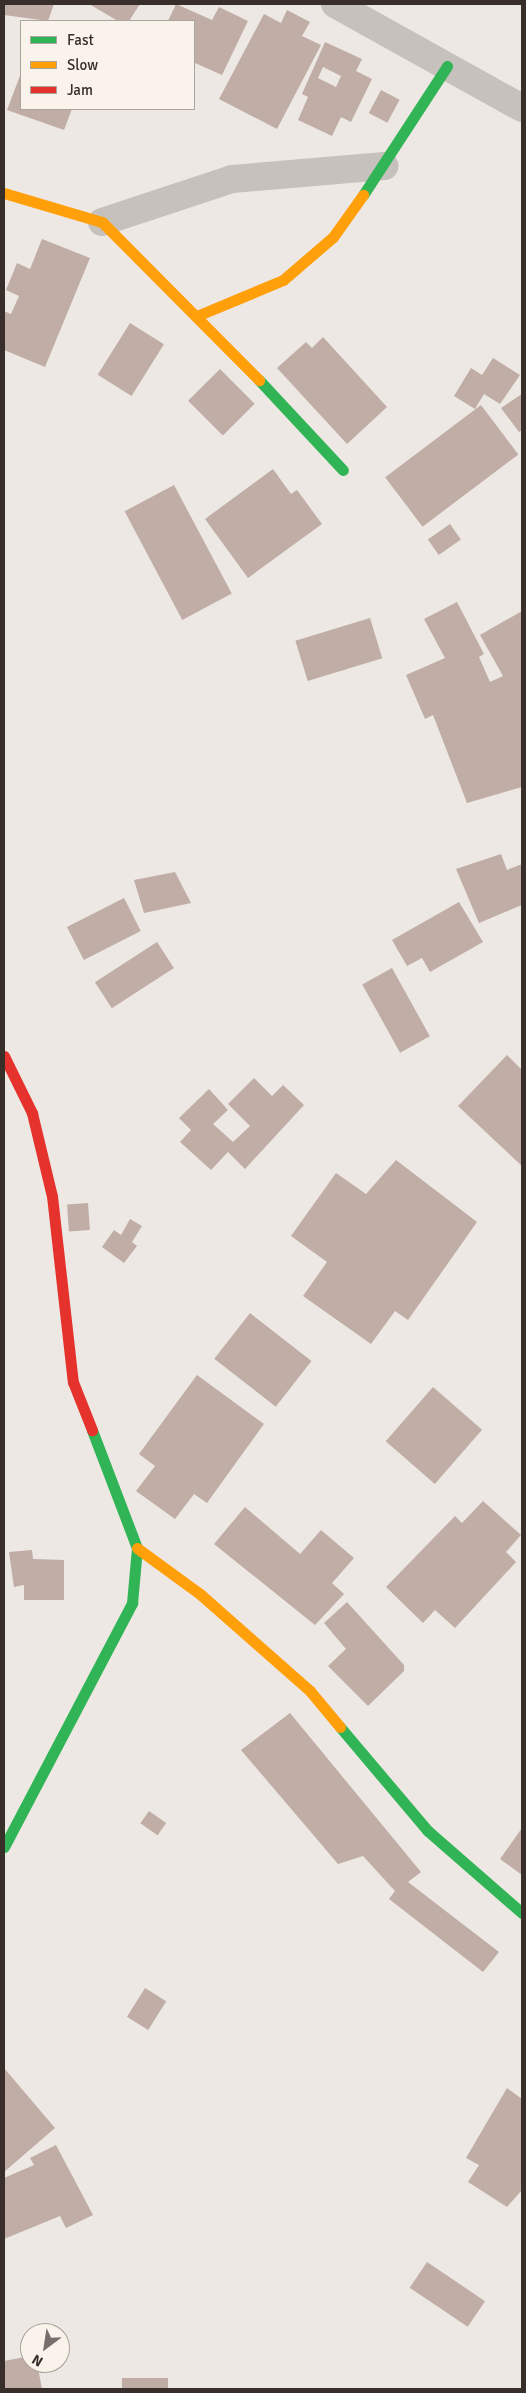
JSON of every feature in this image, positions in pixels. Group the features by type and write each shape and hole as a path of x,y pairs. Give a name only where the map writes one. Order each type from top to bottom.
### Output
{"street":[{"path":"337,5 522,107"},
{"path":"337,5 522,107"},
{"path":"199,315 283,280 333,237 384,166 447,66"},
{"path":"102,222 232,179 384,166"},
{"path":"4,193 102,222 199,315 343,470"},
{"path":"4,1056 32,1113 52,1196 73,1382 137,1548 132,1603 4,1847"},
{"path":"137,1548 200,1594 310,1692 428,1831 522,1913"}],"building":[{"path":"4,4 54,4 48,20 4,15"},
{"path":"89,4 140,4 130,20 116,20"},
{"path":"176,4 212,20 219,7 248,21 222,75 195,63 195,20 168,20"},
{"path":"287,10 310,22 302,36 321,45 277,129 219,99 264,14 281,23"},
{"path":"325,42 362,59 356,71 372,79 351,122 341,117 332,136 298,120 308,97 302,94","holes":["323,67 341,76 336,87 318,78"]},
{"path":"20,76 20,110 72,110 64,130 7,110"},
{"path":"381,90 400,100 387,123 369,113"},
{"path":"42,239 90,258 45,367 4,350 4,311 11,314 19,296 6,290 17,263 30,269"},
{"path":"130,323 164,344 132,396 98,375"},
{"path":"323,337 387,407 347,444 277,368 306,342 312,348"},
{"path":"493,358 520,375 500,404 484,394 475,409 454,396 471,368 482,375"},
{"path":"220,369 255,404 223,435 188,401"},
{"path":"522,394 522,430 519,432 501,408"},
{"path":"481,405 518,455 422,527 385,477"},
{"path":"273,469 291,494 297,490 322,524 248,578 205,519"},
{"path":"174,485 232,594 182,620 125,511"},
{"path":"450,524 461,540 439,555 428,539"},
{"path":"457,602 484,654 479,657 490,682 503,676 480,635 522,611 522,787 467,803 433,715 425,719 406,675 445,658 424,619"},
{"path":"370,618 382,658 308,681 295,641"},
{"path":"501,854 507,870 522,864 522,905 479,923 456,869"},
{"path":"175,872 191,903 144,913 134,880"},
{"path":"124,898 141,931 84,960 67,927"},
{"path":"459,902 483,942 430,972 422,958 407,966 392,940"},
{"path":"157,942 174,968 112,1008 95,982"},
{"path":"392,968 430,1036 400,1053 362,984"},
{"path":"507,1055 522,1070 522,1166 458,1106"},
{"path":"254,1078 272,1096 283,1085 304,1105 245,1169 228,1152 211,1170 180,1142 191,1130 179,1118 209,1089 228,1110 213,1124 233,1142 250,1126 228,1104"},
{"path":"396,1160 477,1222 408,1320 395,1311 371,1344 303,1296 327,1262 291,1236 336,1173 366,1194"},
{"path":"88,1203 90,1230 69,1231 67,1204"},
{"path":"130,1219 142,1226 132,1242 137,1246 124,1263 102,1247 114,1230 121,1235"},
{"path":"250,1313 311,1361 276,1407 214,1359"},
{"path":"197,1375 264,1424 207,1503 194,1494 175,1519 136,1491 155,1466 139,1454"},
{"path":"433,1387 482,1430 435,1484 386,1441"},
{"path":"483,1501 521,1535 506,1552 516,1562 455,1628 435,1610 423,1623 386,1587 455,1516 462,1523"},
{"path":"245,1507 300,1554 321,1530 354,1558 332,1583 344,1594 315,1625 214,1544"},
{"path":"32,1550 33,1559 64,1560 64,1600 24,1600 24,1585 14,1587 9,1552"},
{"path":"347,1602 404,1665 404,1671 368,1706 328,1666 346,1649 324,1623"},
{"path":"290,1713 421,1872 408,1882 499,1952 483,1972 389,1899 395,1891 363,1856 338,1864 241,1750"},
{"path":"149,1811 166,1823 158,1835 140,1823"},
{"path":"522,1828 522,1875 500,1859"},
{"path":"145,1988 166,2001 148,2030 127,2017"},
{"path":"4,2068 55,2128 4,2172"},
{"path":"507,2088 522,2099 522,2190 507,2207 468,2182 479,2165 466,2158"},
{"path":"56,2145 93,2215 66,2228 60,2216 4,2239 4,2178 34,2165 30,2158"},
{"path":"427,2262 485,2301 468,2327 410,2288"},
{"path":"20,2358 20,2373 39,2373 42,2389 4,2389 4,2361"},
{"path":"122,2378 168,2378 168,2389 122,2389"}],"traffic: fast":[{"path":"363,195 447,66"},
{"path":"259,380 343,470"},
{"path":"4,1847 132,1603 137,1548 92,1430"},
{"path":"340,1727 428,1831 522,1913"}],"traffic: slow":[{"path":"4,193 102,222 259,380"},
{"path":"199,315 283,280 333,237 363,195"},
{"path":"137,1548 200,1594 310,1691 340,1727"}],"traffic: jam":[{"path":"4,1056 32,1113 52,1196 73,1382 92,1430"}]}
